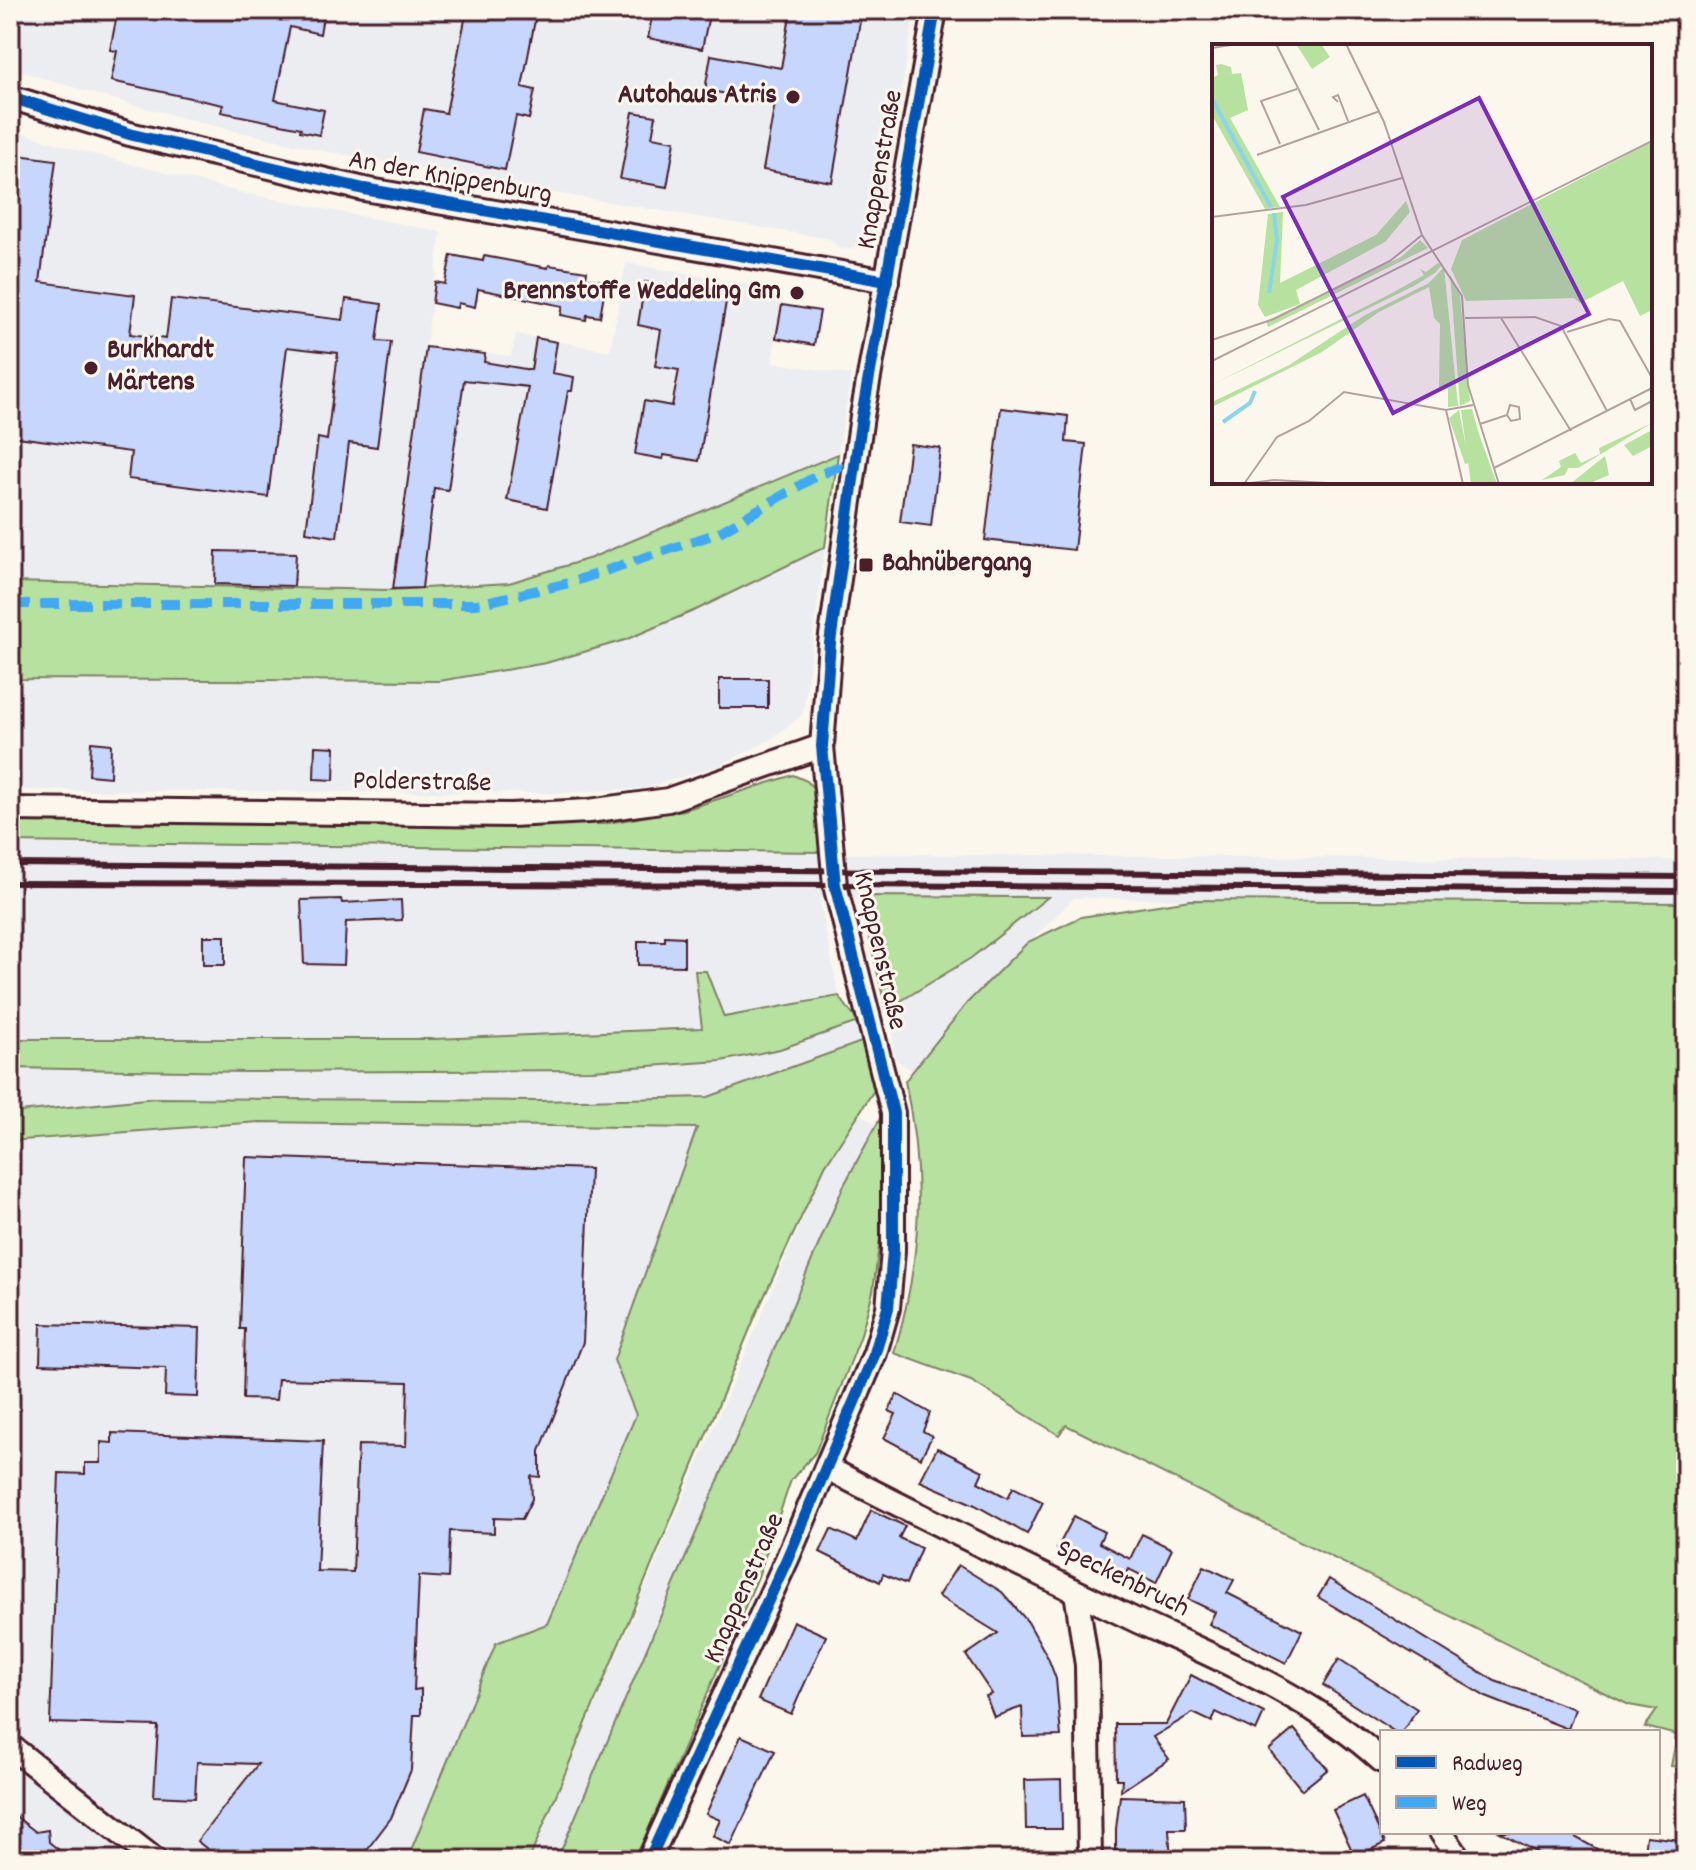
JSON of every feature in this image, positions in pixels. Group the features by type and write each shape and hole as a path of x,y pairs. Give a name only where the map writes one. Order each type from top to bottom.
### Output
{"street":[{"name":"Knappenstraße","path":"649,1860 827,1468 875,1353 888,1308 893,1251 893,1113 835,885 822,746 830,643 862,416 935,10"},
{"name":"An der Knippenburg","path":"10,97 133,135 364,189 887,281"},
{"name":"Polderstraße","path":"10,809 511,815 589,811 668,800 822,746"},
{"name":"Speckenbruch","path":"827,1468 1076,1592 1267,1682 1317,1710 1380,1759"},
{"path":"1076,1592 1087,1665 1090,1860"},
{"path":"10,1746 155,1860"},
{"path":"1442,1834 1460,1860"}],"shaded area":[{"path":"10,10 915,10 878,228 866,244 840,249 830,239 324,151 105,97 10,68"},
{"path":"10,129 239,192 441,232 426,346 511,356 516,334 610,351 626,263 783,291 772,362 851,375 838,454 591,558 509,583 390,590 10,582"},
{"path":"825,547 803,714 770,740 721,765 645,788 564,793 10,790 10,680 439,681 546,663 624,640 698,609"},
{"path":"10,842 859,854 1686,860 1686,903 1074,898 967,1003 912,1071 895,1059 892,1029 886,1010 971,958 1047,897 819,898 839,996 858,1022 864,1041 708,1097 538,1101 155,1098 10,1113"},
{"path":"859,1112 875,1124 843,1187 557,1860 529,1860 825,1166"},
{"path":"259,1122 698,1128 614,1360 636,1415 546,1624 496,1643 411,1850 422,1860 10,1860 10,1141"}],"green space":[{"path":"838,454 825,547 698,609 625,640 546,663 439,681 10,679 10,582 390,590 509,583 591,558"},
{"path":"793,775 807,781 815,790 820,852 10,842 10,819 602,824 684,810"},
{"path":"860,896 1048,897 971,958 886,1010"},
{"path":"1190,900 1686,903 1686,1767 1671,1766 1677,1735 1645,1727 1657,1710 1629,1705 1066,1425 1059,1435 971,1381 894,1353 910,1285 918,1218 916,1150 905,1081 967,1003 1028,942 1081,917"},
{"path":"695,971 706,971 724,1017 839,996 858,1022 780,1049 721,1061 592,1070 246,1072 10,1068 10,1039 434,1039 702,1028"},
{"path":"864,1041 878,1084 825,1166 757,1312 529,1860 422,1860 411,1850 496,1643 547,1624 636,1415 614,1360 697,1128 259,1122 10,1141 10,1113 155,1098 538,1101 708,1097"},
{"path":"883,1113 882,1223 873,1291 860,1338 815,1453 791,1480 758,1577 635,1860 557,1860 843,1187"}],"building":[{"path":"118,10 324,10 320,34 290,27 275,100 324,110 319,135 300,131 301,128 221,112 223,105 111,81 117,51 110,50"},
{"path":"467,10 537,10 522,87 535,90 529,119 516,116 505,170 416,152 424,109 446,113"},
{"path":"653,10 710,10 702,49 648,38"},
{"name":"Autohaus Atris","path":"791,10 862,10 832,182 763,170 775,103 705,90 711,55 781,68"},
{"path":"633,112 656,116 652,137 675,141 667,187 620,179"},
{"path":"10,154 56,160 40,282 135,295 130,334 166,339 171,299 343,320 346,299 382,304 377,341 391,342 377,447 349,443 337,537 306,532 318,438 327,440 338,353 287,347 268,497 128,479 131,452 10,436"},
{"path":"451,255 483,261 484,256 548,268 549,265 587,271 586,278 606,281 600,317 587,315 586,320 561,315 563,306 478,289 475,307 458,303 457,308 432,303 435,282 445,284"},
{"path":"645,282 727,296 699,461 635,454 644,401 672,406 679,370 655,366 661,330 638,325"},
{"path":"782,305 820,311 814,345 776,338"},
{"path":"536,338 557,342 552,373 574,377 572,391 568,391 547,508 507,500 528,387 464,380 448,490 434,488 422,588 393,589 426,347 485,354 484,362 531,370"},
{"path":"1001,408 1068,416 1066,442 1086,444 1074,550 985,540"},
{"path":"910,444 940,448 931,526 900,522"},
{"path":"216,551 296,553 294,586 215,584"},
{"path":"719,679 768,679 768,708 719,708"},
{"path":"91,742 111,744 110,777 89,775"},
{"path":"315,746 335,747 334,780 314,779"},
{"path":"341,899 342,903 401,900 402,920 346,922 344,965 304,964 301,900"},
{"path":"203,936 225,936 225,965 203,965"},
{"path":"665,936 684,937 684,966 638,965 638,941 665,941"},
{"path":"246,1157 590,1169 583,1342 540,1451 540,1477 531,1476 532,1499 522,1519 494,1518 494,1533 450,1531 448,1578 419,1576 414,1690 421,1689 421,1715 414,1715 411,1770 391,1818 359,1860 221,1860 197,1841 258,1764 197,1762 195,1798 154,1796 158,1726 50,1723 59,1473 85,1474 85,1463 101,1463 101,1442 112,1443 112,1433 323,1441 317,1571 353,1572 358,1445 406,1446 408,1382 278,1379 276,1400 243,1399 245,1329 240,1329"},
{"path":"41,1324 200,1328 198,1397 165,1396 166,1368 40,1364"},
{"path":"897,1394 930,1413 923,1431 932,1436 921,1458 884,1438 896,1414 889,1411"},
{"path":"937,1448 983,1471 978,1482 1008,1498 1013,1487 1043,1502 1027,1534 975,1505 920,1481"},
{"path":"871,1510 905,1526 899,1538 921,1548 906,1584 883,1574 880,1582 820,1552 831,1529 857,1541"},
{"path":"1074,1516 1104,1532 1099,1543 1130,1559 1142,1534 1172,1549 1156,1583 1129,1569 1123,1582 1057,1549"},
{"path":"958,1565 1002,1592 1028,1622 1056,1679 1061,1736 1023,1737 1022,1707 994,1717 986,1696 992,1694 966,1655 998,1633 938,1596"},
{"path":"1204,1566 1234,1580 1227,1593 1302,1631 1286,1663 1209,1624 1215,1612 1188,1599"},
{"path":"1329,1579 1495,1681 1575,1709 1568,1729 1486,1697 1318,1597"},
{"path":"793,1621 826,1636 791,1714 758,1700"},
{"path":"1339,1659 1417,1709 1403,1730 1392,1730 1323,1685"},
{"path":"1191,1675 1264,1713 1256,1731 1216,1712 1212,1722 1193,1713 1153,1737 1169,1759 1121,1791 1122,1779 1116,1779 1115,1724 1166,1724"},
{"path":"1294,1729 1328,1769 1302,1790 1269,1750"},
{"path":"741,1736 775,1751 731,1845 713,1836 720,1820 706,1814"},
{"path":"1061,1779 1062,1829 1026,1829 1025,1780"},
{"path":"1120,1796 1185,1798 1186,1829 1169,1829 1171,1860 1116,1860"},
{"path":"1363,1796 1385,1843 1355,1857 1333,1810"},
{"path":"10,1812 36,1832 48,1830 49,1842 71,1860 10,1860"},
{"path":"1504,1834 1570,1834 1617,1860 1550,1860"},
{"path":"1646,1836 1680,1840 1678,1860 1643,1860"}],"railway":[{"path":"10,864 1686,877"},
{"path":"10,883 1686,891"}],"marked path":[{"path":"10,604 477,604 569,583 718,533 837,467 854,471"}],"cycle path":[{"path":"649,1860 787,1559 875,1353 888,1308 893,1251 893,1113 835,885 822,746 830,643 862,416 935,10"},
{"path":"10,97 133,135 364,189 887,281"}],"place":[{"name":"Autohaus Atris","path":"793,97"},
{"name":"Brennstoffe Weddeling Gm","path":"797,293"},
{"name":"Burkhardt Märtens","path":"91,368"},
{"name":"Bahnübergang","path":"866,565"}]}
